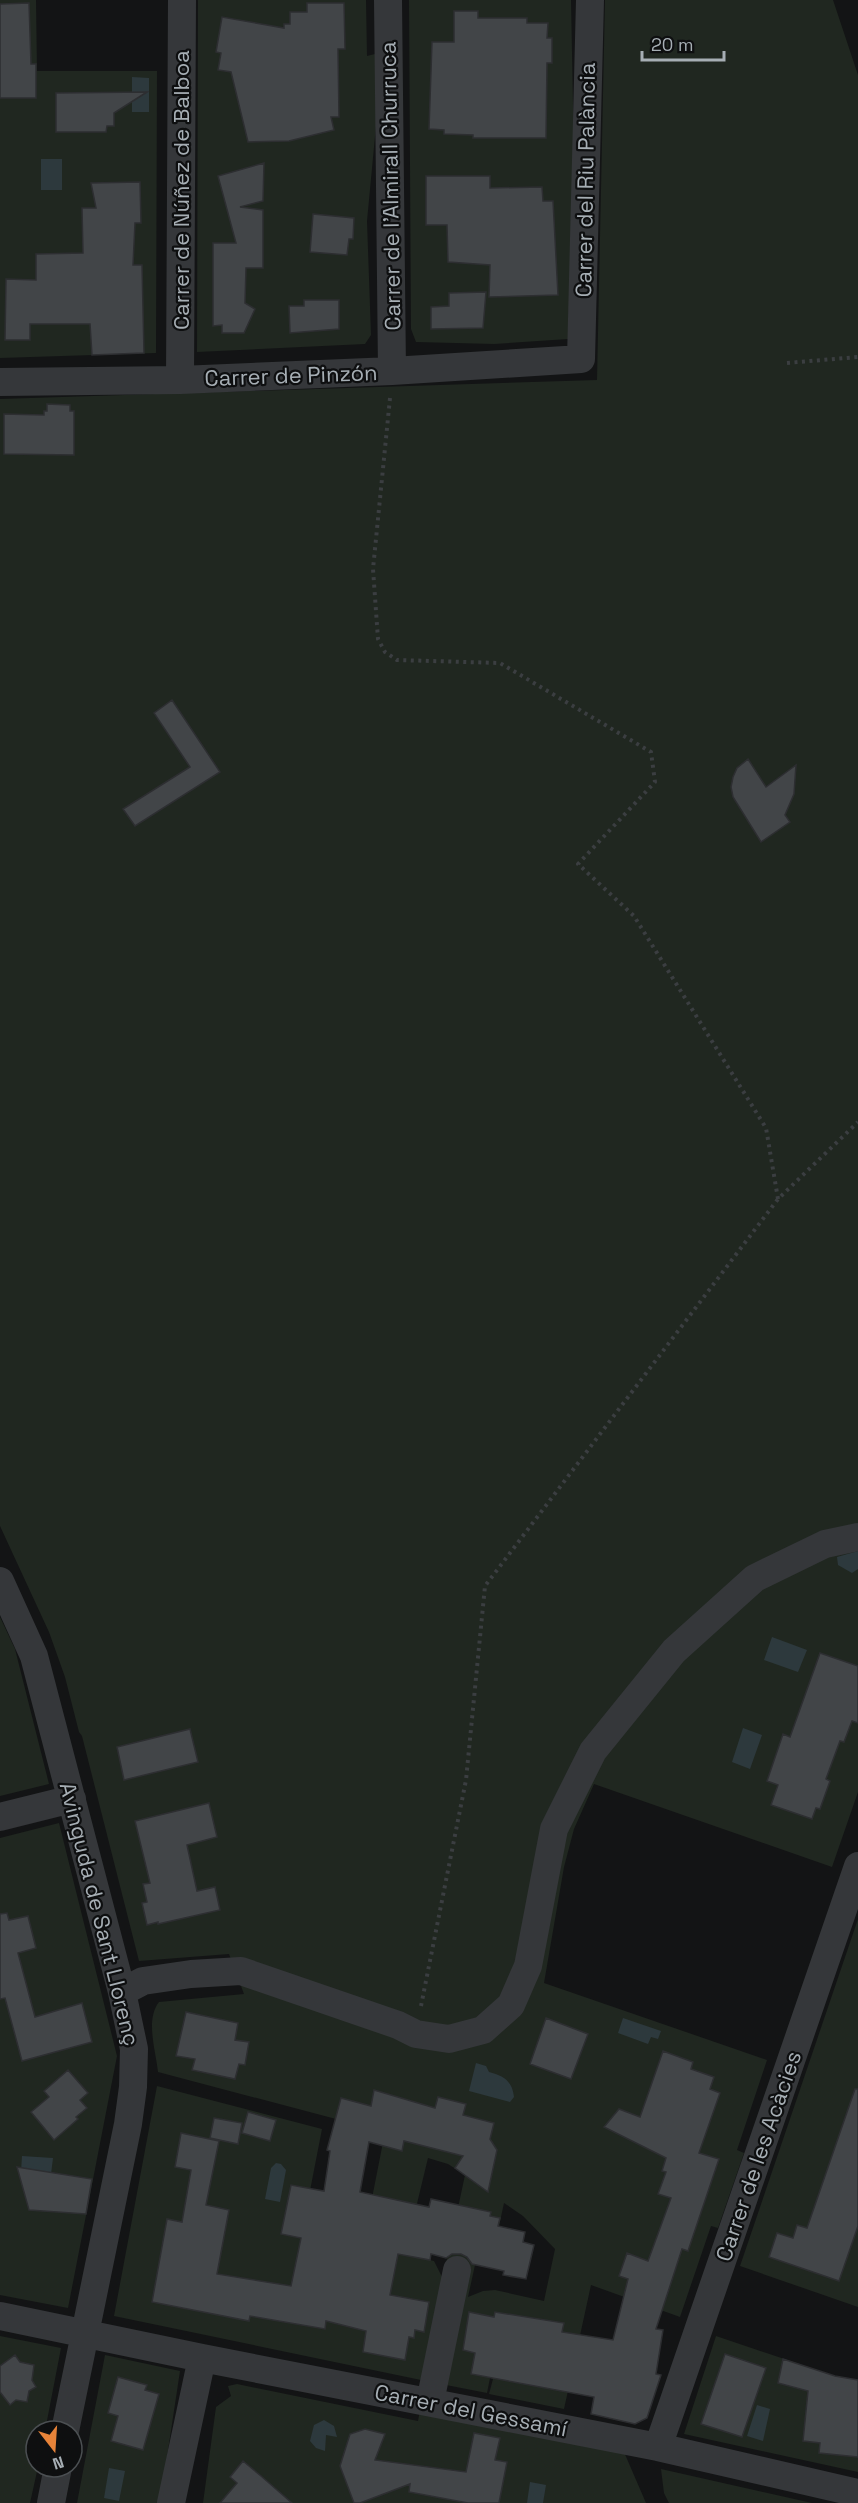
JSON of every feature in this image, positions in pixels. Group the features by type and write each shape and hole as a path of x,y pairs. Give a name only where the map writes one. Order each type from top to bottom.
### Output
{"street":[{"name":"Carrer de Núñez de Balboa","path":"180,380 182,0"},
{"name":"Carrer de l'Almirall Churruca","path":"388,0 391,384"},
{"name":"Carrer del Riu Palància","path":"581,359 590,0"},
{"name":"Carrer de Pinzón","path":"0,382 180,380 391,384 581,359"},
{"path":"122,1992 143,1981 191,1974 241,1971 398,2025 416,2034 449,2039 483,2030 511,2005 528,1966 554,1829 593,1751 674,1651 755,1578 825,1545 858,1537"},
{"name":"Avinguda de Sant Llorenç","path":"0,1581 34,1656 135,2049 133,2087 66,2419"},
{"path":"0,1817 72,1798"},
{"name":"Carrer de les Acàcies","path":"658,2446 858,1866"},
{"path":"430,2402 457,2270"},
{"name":"Carrer del Gessamí","path":"0,2316 202,2358 658,2446 858,2493"},
{"path":"171,2503 202,2358"},
{"path":"51,2503 56,2479"}],"path":[{"path":"787,363 858,357"},
{"path":"391,384 373,569 378,639 386,652 398,660 500,663 651,752 656,782 578,864 634,916 766,1128 778,1199"},
{"path":"416,2034 466,1780 485,1586 778,1199 858,1122"}],"shaded area":[{"path":"0,0 36,0 37,71 157,71 156,353 0,358"},
{"path":"198,0 366,0 367,56 383,52 367,221 371,335 365,344 197,352"},
{"path":"409,0 571,0 574,158 568,339 494,344 416,342 411,329"},
{"path":"605,0 833,0 858,75 858,1792 832,1867 594,1784 574,1829 564,1867 544,1983 767,2060 737,2150 744,2153 718,2228 711,2226 680,2317 591,2285 564,2409 489,2394 493,2379 490,2378 487,2393 446,2385 450,2366 444,2365 453,2320 449,2319 461,2267 446,2264 465,2175 448,2164 428,2158 414,2216 408,2255 434,2261 449,2291 434,2362 426,2361 421,2380 114,2316 157,2086 322,2129 301,2237 362,2249 385,2132 158,2072 152,2027 155,2009 159,2002 244,1994 229,1954 139,1961 65,1677 49,1632 0,1526 0,399 597,380","holes":["504,2203 523,2216 555,2249 544,2301 495,2290 483,2291 468,2297 475,2265 490,2268"]},
{"path":"132,77 149,78 149,112 132,112"},
{"path":"41,159 62,159 62,190 41,190"},
{"path":"858,1551 858,1569 852,1573 838,1565 837,1557"},
{"path":"0,1617 15,1649 49,1784 0,1796"},
{"path":"772,1637 807,1650 798,1672 764,1660"},
{"path":"743,1728 762,1735 750,1769 732,1762"},
{"path":"59,1823 117,2056 68,2308 0,2295 0,1838"},
{"path":"858,1919 858,2307 740,2266"},
{"path":"623,2018 661,2031 658,2039 651,2037 648,2044 618,2033"},
{"path":"476,2063 486,2066 489,2072 503,2077 509,2083 514,2097 510,2102 469,2091"},
{"path":"22,2156 53,2158 51,2174 21,2172"},
{"path":"276,2163 281,2164 286,2170 280,2202 265,2199 271,2168"},
{"path":"0,2336 61,2348 47,2419 24,2419 24,2479 35,2479 30,2503 0,2503"},
{"path":"716,2336 835,2376 858,2380 858,2472 684,2434"},
{"path":"105,2355 180,2371 160,2503 77,2503 82,2479 84,2479 84,2466"},
{"path":"237,2384 418,2421 421,2405 624,2452 646,2503 203,2503 216,2407 231,2396 228,2386"},
{"path":"757,2405 770,2409 763,2441 747,2436"},
{"path":"324,2420 334,2426 337,2437 326,2435 325,2451 316,2448 310,2441 314,2425"},
{"path":"109,2468 125,2471 119,2501 104,2498"},
{"path":"661,2469 812,2503 669,2503 664,2493"},
{"path":"530,2482 546,2485 543,2503 527,2503"}],"building":[{"path":"29,3 31,64 36,64 36,98 0,98 0,4"},
{"path":"307,3 344,3 345,49 338,49 339,117 331,117 334,130 289,141 248,142 231,72 218,70 221,53 216,52 222,17 284,28 284,24 290,24 290,12 307,12"},
{"path":"454,11 478,11 478,18 527,18 527,23 548,23 547,38 552,38 552,63 547,63 546,138 473,138 473,135 444,134 444,130 429,129 432,42 454,42"},
{"path":"147,92 114,113 114,126 107,126 106,132 56,132 56,93"},
{"path":"264,163 263,201 240,207 263,210 263,268 246,268 245,303 255,309 244,333 222,333 222,325 213,326 213,243 236,243 218,176"},
{"path":"426,176 490,176 490,188 542,187 543,201 553,201 558,295 489,297 490,265 448,262 447,225 426,225"},
{"path":"140,182 141,223 135,223 133,265 142,265 144,353 92,355 90,324 30,324 30,340 5,340 6,279 36,280 36,254 83,253 82,208 96,208 91,183"},
{"path":"313,214 354,218 353,239 349,239 347,255 310,252"},
{"path":"486,292 483,328 431,329 431,307 449,306 449,293"},
{"path":"304,300 339,300 339,329 290,333 289,306 304,306"},
{"path":"47,404 70,405 70,411 74,411 74,455 4,454 4,414 44,415 44,411 47,411"},
{"path":"172,700 220,772 135,826 123,809 190,767 154,713"},
{"path":"748,759 766,787 796,765 794,794 785,815 790,822 761,842 733,797 731,787 737,768"},
{"path":"820,1653 858,1666 858,1723 852,1721 844,1742 840,1741 826,1779 830,1781 820,1809 816,1808 812,1819 771,1805 778,1785 767,1781 783,1734 790,1737"},
{"path":"190,1729 198,1762 124,1780 117,1747"},
{"path":"209,1803 217,1837 187,1845 197,1891 215,1887 220,1910 147,1925 142,1903 147,1902 143,1884 150,1883 135,1821"},
{"path":"7,1913 9,1920 28,1916 36,1948 18,1953 35,2017 82,2003 92,2042 22,2061 5,1998 0,1999 0,1914"},
{"path":"186,2012 238,2023 235,2040 249,2042 245,2065 239,2064 235,2079 192,2070 195,2059 176,2056"},
{"path":"546,2018 588,2034 571,2079 530,2064"},
{"path":"663,2051 693,2062 691,2069 714,2077 710,2089 720,2093 699,2153 719,2159 688,2251 682,2249 656,2329 663,2330 656,2374 661,2375 647,2418 635,2424 591,2414 594,2397 471,2374 475,2353 463,2350 469,2312 494,2317 495,2312 564,2323 562,2332 613,2340 628,2279 619,2276 627,2253 648,2261 671,2198 658,2194 666,2172 662,2171 666,2158 604,2127 619,2109 640,2117"},
{"path":"68,2070 88,2093 80,2100 87,2108 54,2140 31,2112 49,2097 44,2091"},
{"path":"855,2089 858,2089 858,2226 839,2281 769,2257 777,2233 793,2238 797,2225 807,2228"},
{"path":"374,2090 435,2108 438,2097 466,2104 463,2115 494,2123 490,2139 497,2150 488,2192 455,2168 463,2156 404,2141 402,2151 369,2142 360,2192 429,2207 431,2199 491,2212 490,2216 500,2218 498,2226 525,2232 523,2242 534,2245 526,2279 503,2275 504,2271 472,2264 467,2257 461,2254 452,2254 446,2258 431,2254 430,2260 398,2254 390,2295 429,2302 424,2332 415,2330 414,2338 409,2337 405,2360 363,2352 366,2331 326,2321 325,2329 250,2316 249,2321 152,2302 167,2219 182,2222 191,2170 175,2167 181,2133 219,2141 206,2205 229,2210 217,2274 291,2286 301,2238 281,2234 291,2185 324,2191 330,2151 327,2150 341,2098 371,2106"},
{"path":"248,2112 276,2120 270,2141 242,2133"},
{"path":"214,2118 242,2123 238,2144 210,2138"},
{"path":"17,2167 92,2179 86,2214 29,2210"},
{"path":"725,2354 766,2368 742,2437 701,2424"},
{"path":"15,2355 20,2362 34,2365 32,2380 36,2387 29,2391 27,2402 16,2400 10,2405 0,2392 0,2366"},
{"path":"783,2359 835,2376 858,2380 858,2457 819,2453 820,2443 803,2441 808,2391 778,2383"},
{"path":"118,2377 147,2385 145,2390 159,2394 143,2450 111,2441 118,2416 108,2413"},
{"path":"365,2429 385,2434 375,2460 466,2472 474,2433 500,2438 495,2460 507,2462 499,2503 468,2503 409,2492 410,2484 360,2503 354,2503 340,2466 350,2434"},
{"path":"243,2461 292,2503 220,2503 237,2483 230,2477"}]}
